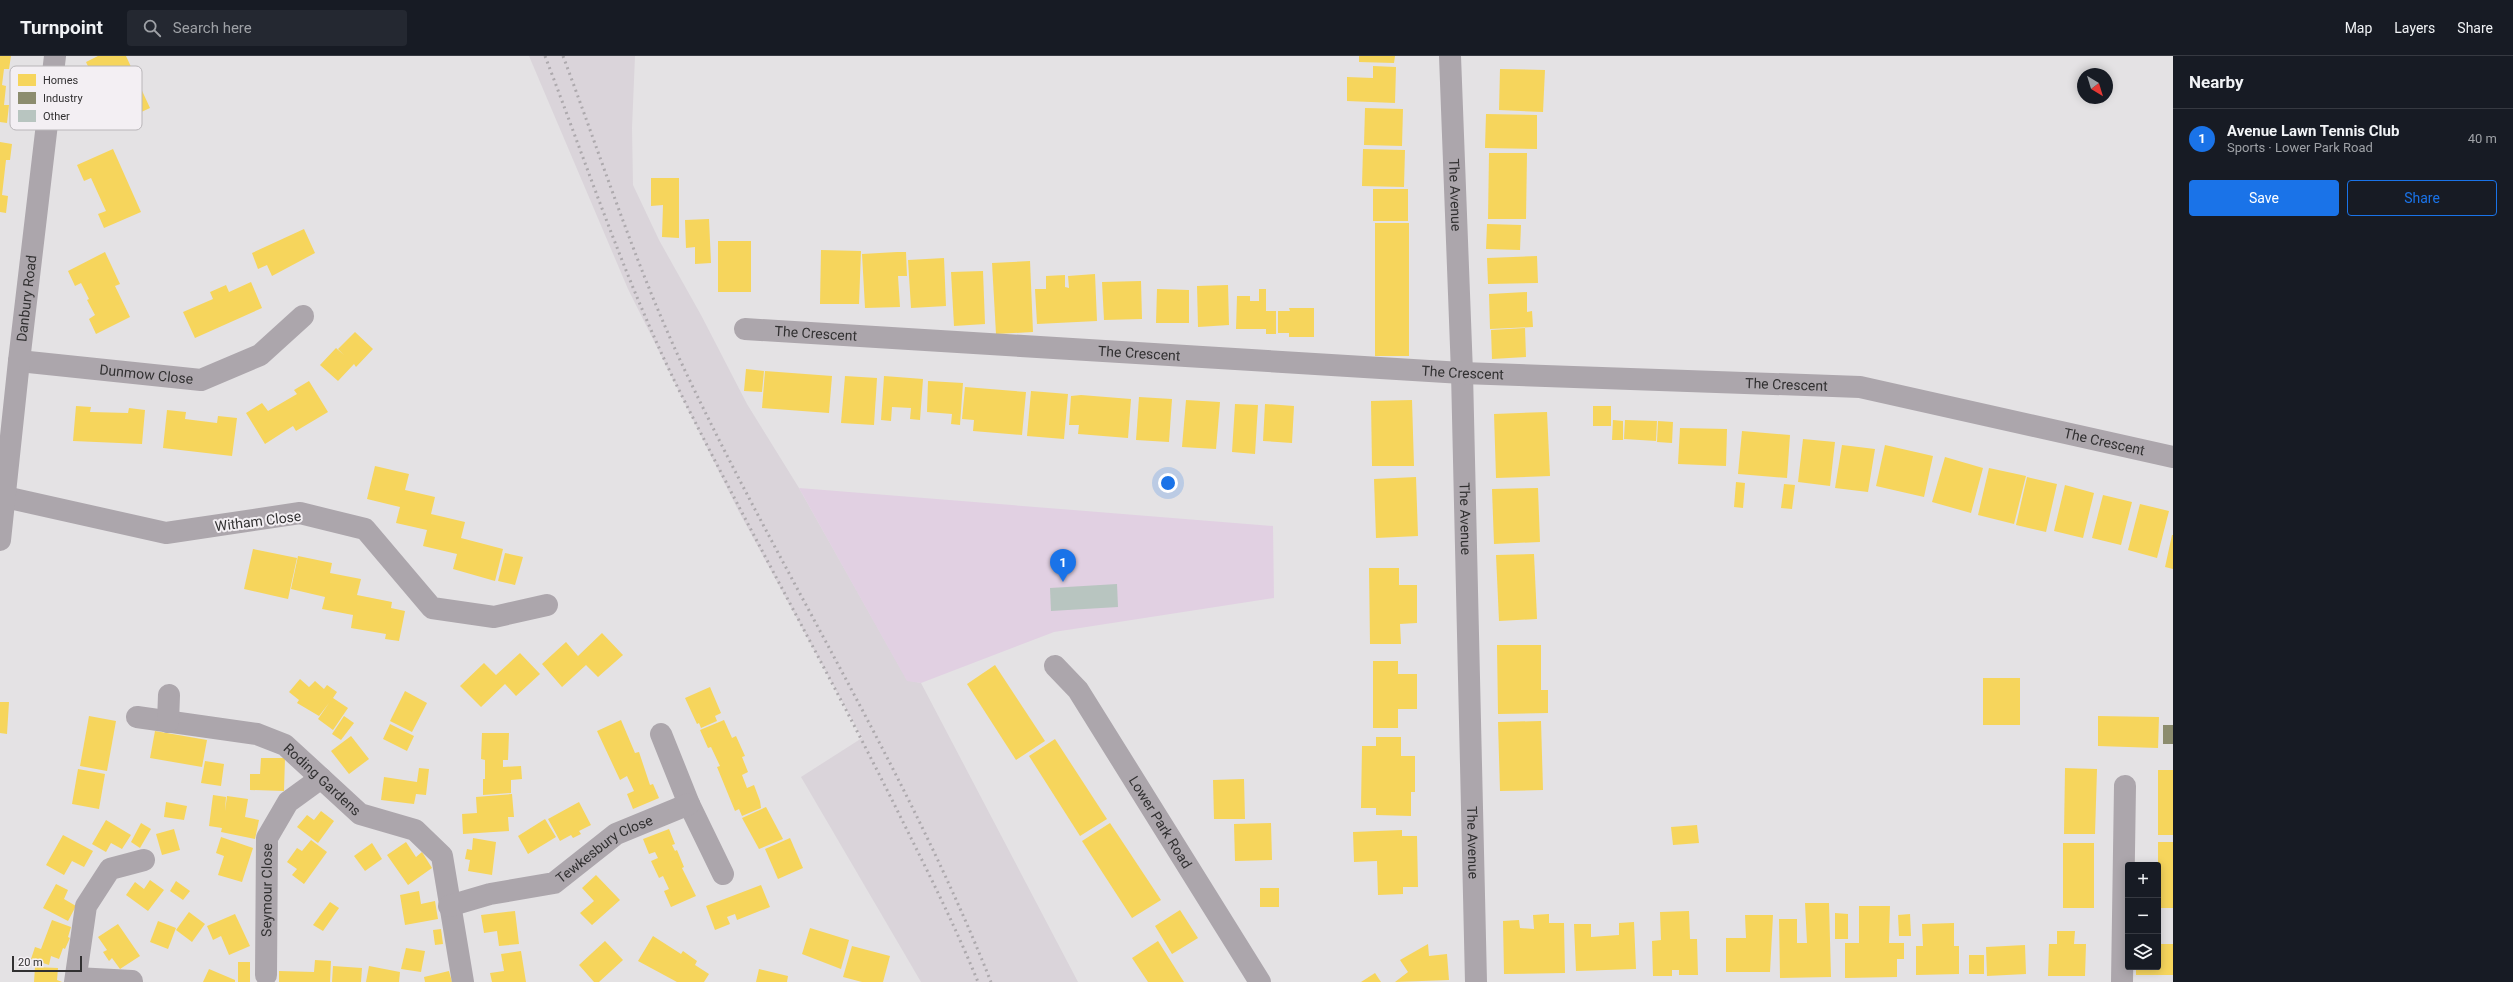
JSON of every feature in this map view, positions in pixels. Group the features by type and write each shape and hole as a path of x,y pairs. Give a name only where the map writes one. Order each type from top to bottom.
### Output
{"street":[{"name":"Danbury Road","path":"54,66 55,56"},
{"name":"The Avenue","path":"1450,56 1462,373 1476,982"},
{"name":"Danbury Road","path":"0,540 18,361 46,130"},
{"name":"Dunmow Close","path":"18,361 201,380 260,355 303,316"},
{"name":"The Crescent","path":"745,329 1462,373 1860,386 2173,457"},
{"name":"Witham Close","path":"5,497 166,533 300,513 365,529 432,608 494,617 547,604"},
{"name":"Lower Park Road","path":"1055,666 1078,690 1260,982"},
{"path":"168,722 169,695"},
{"name":"Roding Gardens","path":"137,717 257,734 278,742 285,745 360,814 415,830 442,856 449,906 463,982"},
{"path":"661,734 689,804 723,874"},
{"name":"Seymour Close","path":"266,976 267,838 288,802 321,778"},
{"path":"2122,982 2124,786"},
{"name":"Tewkesbury Close","path":"449,906 490,894 554,883 616,834 689,804"},
{"path":"132,981 75,980 86,906 110,869 144,860"}],"shaded area":[{"path":"529,56 635,56 632,128 633,185 659,240 701,315 747,404 799,488 907,680 921,683 1078,982 921,982 801,777 862,738 738,510 628,289"},
{"path":"799,488 1273,526 1274,598 1054,632 921,683 907,681"}],"building: Homes":[{"path":"0,56 11,56 9,69 4,69 2,85 6,86 4,105 9,105 7,123 0,122"},
{"path":"98,56 126,56 131,66 88,66 86,62"},
{"path":"1359,56 1395,56 1394,63 1359,62"},
{"path":"1373,66 1396,67 1395,103 1347,101 1347,77 1373,78"},
{"path":"1500,69 1545,70 1543,112 1499,110"},
{"path":"142,91 150,108 142,112"},
{"path":"1365,108 1403,109 1402,146 1364,145"},
{"path":"1486,114 1537,115 1537,149 1485,148"},
{"path":"0,142 12,144 10,160 6,160 2,195 8,196 6,213 0,212"},
{"path":"113,149 141,212 104,228 98,214 106,211 91,178 84,181 77,165"},
{"path":"1363,149 1405,150 1404,187 1362,186"},
{"path":"1489,153 1527,153 1526,219 1488,219"},
{"path":"651,178 679,178 679,238 662,237 663,205 651,206"},
{"path":"1373,189 1408,189 1408,221 1373,221"},
{"path":"709,219 711,263 695,264 695,247 686,248 685,220"},
{"path":"1375,223 1409,223 1409,356 1375,356"},
{"path":"1487,224 1521,225 1520,250 1486,249"},
{"path":"304,229 315,253 272,276 267,265 258,269 252,253"},
{"path":"718,241 751,241 751,292 718,292"},
{"path":"821,250 861,251 859,304 820,304"},
{"path":"105,252 120,284 115,286 130,317 96,334 89,319 95,315 87,300 89,299 81,283 75,286 68,271"},
{"path":"906,252 907,276 898,276 900,307 865,308 862,254"},
{"path":"1537,256 1538,283 1488,284 1487,258"},
{"path":"944,258 946,306 911,308 908,260"},
{"path":"1030,261 1033,332 996,334 992,263"},
{"path":"983,271 985,324 954,326 951,272"},
{"path":"1095,274 1097,321 1037,324 1035,289 1046,289 1046,276 1065,275 1065,287 1069,288 1068,276"},
{"path":"1141,281 1142,319 1104,320 1102,282"},
{"path":"251,282 262,308 195,338 183,312 213,299 210,292 226,285 229,292"},
{"path":"1228,285 1229,325 1198,327 1197,286"},
{"path":"1157,289 1189,290 1189,323 1156,323"},
{"path":"1259,289 1266,289 1266,311 1276,311 1276,334 1266,334 1266,329 1236,329 1237,296 1250,296 1250,301 1259,301"},
{"path":"1527,292 1527,312 1532,311 1533,327 1490,329 1489,294"},
{"path":"1289,308 1314,308 1314,337 1289,337 1289,333 1278,333 1278,311 1290,311"},
{"path":"1525,328 1526,357 1492,359 1491,330"},
{"path":"355,332 373,349 356,367 354,364 338,381 320,365 336,348 344,355 338,349"},
{"path":"746,369 764,371 762,392 744,391"},
{"path":"765,371 832,376 829,413 762,408"},
{"path":"845,376 877,378 874,425 841,423"},
{"path":"884,376 923,379 920,420 910,419 911,408 892,407 891,421 881,420"},
{"path":"309,381 328,412 296,431 293,426 265,444 246,413 262,403 268,411 297,394 294,390"},
{"path":"928,381 963,383 960,425 951,424 952,414 927,412"},
{"path":"965,387 1026,392 1022,435 973,431 974,420 962,419"},
{"path":"1031,391 1068,394 1064,439 1027,436"},
{"path":"1081,395 1131,399 1128,438 1078,434 1079,425 1069,425 1071,396"},
{"path":"1139,397 1172,399 1169,442 1136,440"},
{"path":"1186,400 1220,402 1216,449 1182,447"},
{"path":"1412,400 1414,466 1372,466 1371,401"},
{"path":"1235,404 1258,405 1255,454 1232,452"},
{"path":"1265,404 1294,406 1292,443 1263,441"},
{"path":"76,406 91,407 90,412 128,413 129,408 145,410 142,444 73,441"},
{"path":"1593,406 1611,406 1611,426 1593,426"},
{"path":"167,410 186,412 185,419 217,423 218,416 237,418 232,456 163,448"},
{"path":"1547,412 1550,476 1496,478 1494,414"},
{"path":"1613,420 1623,421 1623,440 1612,440"},
{"path":"1625,420 1657,421 1656,441 1624,439"},
{"path":"1658,421 1673,422 1672,443 1657,442"},
{"path":"1680,428 1727,429 1726,466 1678,464"},
{"path":"1742,431 1790,435 1787,478 1738,474"},
{"path":"1803,439 1835,442 1830,486 1798,482"},
{"path":"1842,445 1875,449 1868,492 1835,488"},
{"path":"1885,445 1933,456 1924,497 1876,486"},
{"path":"1945,457 1983,468 1971,513 1932,502"},
{"path":"375,466 409,474 405,490 435,497 431,514 465,522 461,538 503,549 495,581 453,569 457,554 423,546 427,530 396,523 400,507 367,499"},
{"path":"1989,468 2026,476 2014,524 1978,515"},
{"path":"1416,477 1418,536 1376,538 1374,479"},
{"path":"2027,477 2057,484 2046,532 2016,525"},
{"path":"1736,482 1745,483 1743,508 1734,507"},
{"path":"1784,484 1795,485 1792,509 1781,508"},
{"path":"2065,485 2094,493 2083,538 2054,531"},
{"path":"1538,488 1540,542 1494,544 1492,489"},
{"path":"2103,495 2132,502 2121,545 2092,538"},
{"path":"2140,504 2169,511 2157,558 2128,550"},
{"path":"2173,535 2173,569 2165,567"},
{"path":"253,549 297,558 288,599 244,589"},
{"path":"505,553 523,557 515,585 498,581"},
{"path":"1534,554 1537,619 1499,621 1496,555"},
{"path":"298,556 332,563 330,573 361,579 357,595 392,602 391,608 405,611 399,641 385,639 386,634 351,628 353,615 322,609 325,597 291,589"},
{"path":"1369,568 1399,568 1399,585 1417,585 1417,623 1400,624 1401,644 1370,644"},
{"path":"602,633 623,655 598,677 586,665 562,687 542,664 566,642 578,656"},
{"path":"1497,645 1541,645 1541,690 1548,690 1548,713 1498,714"},
{"path":"520,653 540,674 516,696 505,684 481,707 460,686 484,663 496,675"},
{"path":"1373,661 1398,661 1398,674 1417,674 1417,709 1398,709 1398,728 1373,728"},
{"path":"995,665 1045,741 1016,760 967,684"},
{"path":"1983,678 2020,678 2020,725 1983,725"},
{"path":"300,679 309,687 315,681 324,689 327,685 337,692 333,698 348,708 333,730 318,719 329,703 319,716 297,703 299,700 289,692"},
{"path":"710,687 721,713 715,716 717,721 701,728 699,723 697,724 685,698"},
{"path":"405,691 427,703 412,732 390,721"},
{"path":"0,702 9,702 7,734 0,733"},
{"path":"89,716 116,721 107,771 80,766"},
{"path":"344,716 354,723 341,740 332,734"},
{"path":"2098,716 2159,717 2158,748 2098,746"},
{"path":"621,720 635,753 639,752 650,785 653,784 659,798 633,809 627,794 634,791 627,776 620,780 597,731"},
{"path":"724,720 732,738 736,736 745,756 742,757 748,772 742,775 747,788 754,785 760,801 761,808 742,816 739,809 735,811 717,767 720,766 711,747 708,748 700,730"},
{"path":"1541,721 1543,790 1500,791 1498,722"},
{"path":"390,724 414,736 407,751 383,739"},
{"path":"155,731 207,740 202,767 150,758"},
{"path":"482,733 509,733 508,760 503,760 503,767 521,766 522,779 511,780 511,793 483,795 485,760 481,759"},
{"path":"351,736 369,759 349,774 331,751"},
{"path":"1376,737 1401,737 1401,756 1415,756 1415,792 1411,792 1411,816 1376,815 1376,808 1361,808 1362,746 1376,746"},
{"path":"1055,739 1107,819 1080,836 1029,756"},
{"path":"261,758 285,758 284,791 250,790 250,774 260,774"},
{"path":"205,761 224,764 221,786 201,783"},
{"path":"419,768 429,769 426,795 416,794 414,804 381,800 384,777 417,782"},
{"path":"2065,768 2097,769 2095,834 2064,834"},
{"path":"78,769 105,774 99,809 72,804"},
{"path":"2158,770 2173,770 2173,835 2158,835"},
{"path":"1244,779 1245,819 1214,819 1213,780"},
{"path":"512,794 514,817 508,817 509,831 463,834 462,814 477,813 476,797"},
{"path":"213,795 226,797 225,811 227,796 248,799 245,817 259,820 255,839 221,832 222,828 209,826"},
{"path":"166,802 187,806 184,820 164,817"},
{"path":"579,802 591,825 579,831 581,834 573,838 571,835 560,841 548,819"},
{"path":"766,807 783,839 759,849 742,818"},
{"path":"321,811 334,821 318,843 297,827 307,815 314,820"},
{"path":"545,819 556,837 528,854 518,836"},
{"path":"106,820 131,835 122,849 111,843 106,852 92,844"},
{"path":"141,823 151,829 140,848 131,842"},
{"path":"1110,823 1161,900 1132,918 1082,841"},
{"path":"1271,823 1272,860 1235,861 1234,824"},
{"path":"1697,825 1699,843 1673,845 1671,827"},
{"path":"174,829 180,850 162,855 156,834"},
{"path":"669,829 675,844 672,845 675,851 677,850 684,867 682,868 696,896 671,907 664,891 669,889 663,876 659,878 651,861 658,858 655,852 649,854 643,839"},
{"path":"1402,830 1402,836 1417,836 1418,887 1403,887 1403,894 1378,895 1377,861 1354,862 1353,832"},
{"path":"63,835 93,851 84,867 72,861 64,875 46,865"},
{"path":"221,837 253,848 242,882 218,875 224,856 216,853"},
{"path":"473,838 496,842 492,875 468,871 470,860 465,859 467,849 472,850"},
{"path":"790,838 803,868 778,879 765,849"},
{"path":"311,840 327,852 304,884 292,875 297,869 287,862 297,848 302,851"},
{"path":"406,842 416,857 422,852 432,868 408,885 387,855"},
{"path":"2158,842 2173,842 2173,908 2161,908 2161,862 2158,862"},
{"path":"372,843 382,859 365,871 354,856"},
{"path":"2063,843 2094,843 2094,908 2063,908"},
{"path":"596,875 620,900 592,925 580,913 594,901 582,888"},
{"path":"150,880 164,890 148,911 126,895 135,882 144,889"},
{"path":"176,881 190,891 183,900 170,891"},
{"path":"56,884 68,890 64,899 76,906 68,921 43,908"},
{"path":"761,885 770,907 737,920 735,914 727,917 730,924 715,930 706,906"},
{"path":"1260,888 1279,888 1279,907 1260,907"},
{"path":"419,891 421,904 435,901 438,919 405,925 400,895"},
{"path":"330,902 339,908 323,931 313,925"},
{"path":"1805,903 1829,903 1831,977 1780,978 1779,919 1797,919 1797,943 1807,943"},
{"path":"1859,906 1890,906 1889,943 1904,943 1904,959 1897,959 1897,977 1845,978 1845,943 1859,943"},
{"path":"1180,910 1198,938 1172,954 1155,926"},
{"path":"515,911 519,944 499,946 497,931 484,933 481,915"},
{"path":"1689,911 1690,939 1697,939 1698,975 1679,975 1679,970 1672,970 1672,976 1653,976 1652,941 1661,940 1660,912"},
{"path":"189,912 205,924 192,942 176,930"},
{"path":"1835,913 1848,914 1848,939 1835,939"},
{"path":"235,914 250,946 229,955 221,936 213,940 207,926"},
{"path":"1549,914 1549,923 1564,923 1565,973 1504,974 1503,921 1519,920 1520,928 1534,929 1533,915"},
{"path":"1910,914 1911,936 1899,936 1898,915"},
{"path":"1745,915 1773,915 1770,972 1726,972 1726,938 1746,938"},
{"path":"52,920 71,927 68,937 70,938 65,949 63,948 59,959 51,956 49,965 31,959 35,947 41,949"},
{"path":"158,921 176,928 168,949 150,942"},
{"path":"1634,922 1636,969 1576,971 1574,924 1591,924 1591,937 1619,935 1619,923"},
{"path":"1954,923 1954,946 1959,946 1959,974 1916,975 1916,946 1923,946 1922,924"},
{"path":"118,924 140,956 120,969 112,958 109,961 103,952 107,950 98,937"},
{"path":"810,928 849,940 841,969 802,954"},
{"path":"441,929 443,944 435,945 433,930"},
{"path":"2057,931 2075,931 2074,944 2086,944 2085,976 2048,976 2049,944 2057,944"},
{"path":"653,936 681,954 683,951 697,961 695,965 709,974 704,982 677,982 638,961"},
{"path":"605,941 623,960 599,982 594,982 579,965"},
{"path":"1158,941 1184,982 1148,982 1132,958"},
{"path":"1428,944 1429,956 1447,954 1449,980 1395,982 1408,972 1400,960"},
{"path":"2161,944 2173,944 2173,975 2136,975 2136,970 2161,970"},
{"path":"2025,945 2026,974 1987,976 1986,947"},
{"path":"852,946 890,956 883,982 862,982 843,977"},
{"path":"406,948 425,951 421,972 401,969"},
{"path":"521,951 526,982 492,982 490,973 504,971 501,954"},
{"path":"1969,955 1984,955 1984,974 1969,974"},
{"path":"315,960 331,961 330,982 279,982 279,971 314,972"},
{"path":"238,962 250,962 250,982 238,982"},
{"path":"333,966 362,968 361,982 332,982"},
{"path":"369,966 400,972 399,982 366,982"},
{"path":"35,967 58,968 57,980 62,982 34,982"},
{"path":"209,969 235,980 235,982 203,982"},
{"path":"759,969 788,976 787,982 756,982"},
{"path":"449,971 452,982 425,982 424,977"},
{"path":"1375,973 1381,982 1361,982"}],"building: Industry":[{"path":"2163,725 2173,725 2173,744 2163,744"}],"building: Other":[{"path":"1117,584 1118,607 1051,611 1050,588"}],"railway":[{"path":"545,56 608,225 660,350 707,445 877,769 961,942 978,982"},
{"path":"563,56 638,261 654,301 690,381 766,531 846,679 923,828 958,904 991,982"}],"place":[{"name":"Avenue Lawn Tennis Club","path":"1063,582"}]}
